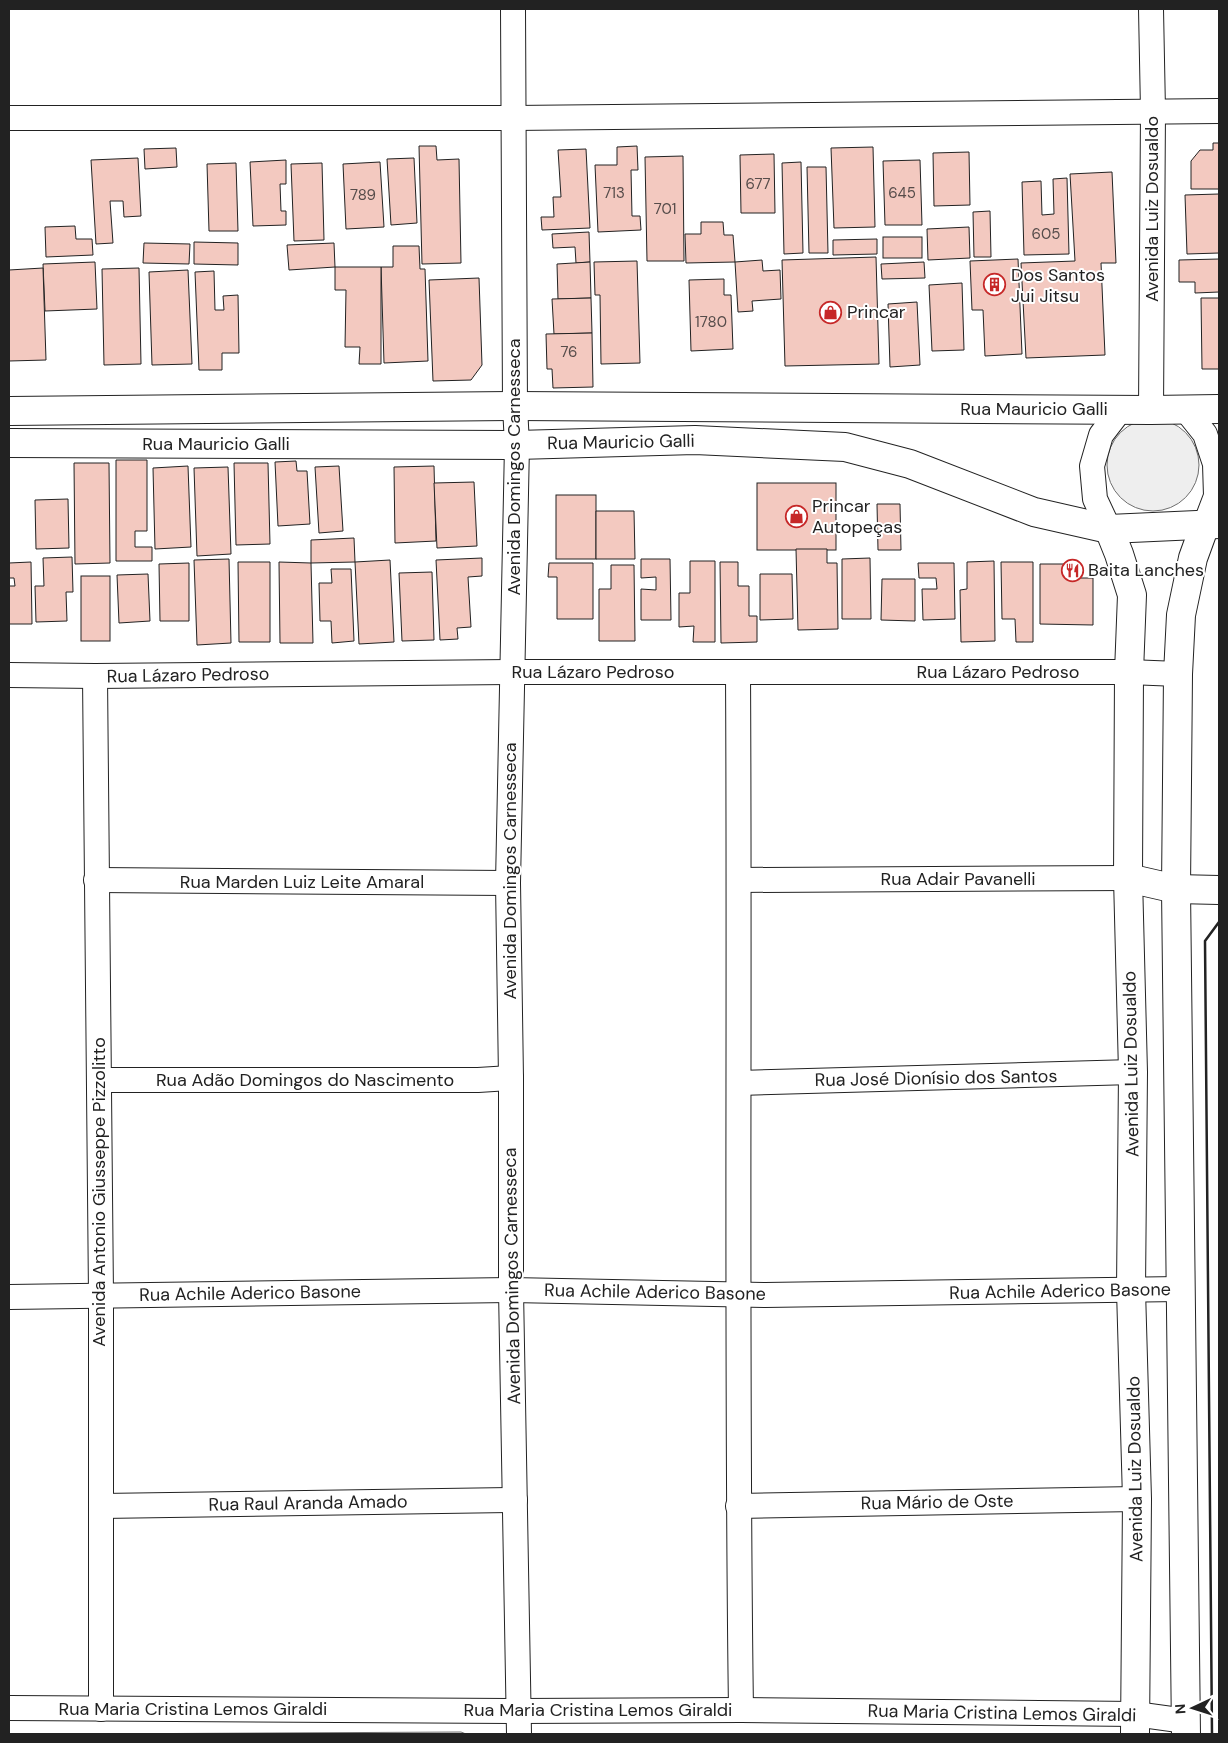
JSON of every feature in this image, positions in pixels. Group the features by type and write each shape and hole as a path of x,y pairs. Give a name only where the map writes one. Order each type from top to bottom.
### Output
{"street":[{"name":"Avenida Domingos Carnesseca","path":"513,9 514,406 517,445 508,883 511,1078 511,1290 519,1723"},
{"name":"Avenida Luiz Dosualdo","path":"1151,9 1153,111 1151,410"},
{"path":"9,118 513,118 1219,111"},
{"name":"Rua Mauricio Galli","path":"9,411 514,406 1219,409"},
{"name":"Avenida Luiz Dosualdo","path":"1121,409 1101,435 1092,466 1094,499 1109,529 1132,594 1129,672 1128,878 1133,1072 1131,1290 1137,1499 1135,1724"},
{"path":"1185,409 1205,434 1215,464 1216,496 1212,525 1193,558 1181,615 1178,674 1176,889 1186,1728"},
{"name":"Rua Mauricio Galli","path":"9,443 517,445 695,440 845,447 910,464 1034,512 1109,529 1212,525"},
{"name":"Rua Lázaro Pedroso","path":"9,675 95,676 512,672 1129,672 1178,674"},
{"path":"738,673 738,1506 741,1710"},
{"name":"Avenida Antonio Giusseppe Pizzolitto","path":"95,676 101,1296 102,1709"},
{"name":"Rua Adair Pavanelli","path":"739,880 1128,878 1176,889 1219,890"},
{"name":"Rua Marden Luiz Leite Amaral","path":"96,880 508,883"},
{"name":"Rua José Dionísio dos Santos","path":"739,1083 1133,1072"},
{"name":"Rua Adão Domingos do Nascimento","path":"99,1080 478,1080 511,1078"},
{"name":"Rua Achile Aderico Basone","path":"9,1297 511,1290 738,1294 1180,1289"},
{"name":"Rua Mário de Oste","path":"738,1506 1137,1499"},
{"name":"Rua Raul Aranda Amado","path":"101,1506 515,1500"},
{"name":"Rua Maria Cristina Lemos Giraldi","path":"9,1708 102,1709 519,1723 741,1710 1135,1724 1186,1728"}],"shaded area":[{"path":"1153,419 1171,422 1186,432 1196,447 1199,465 1196,483 1186,498 1171,508 1153,511 1135,508 1120,498 1110,483 1107,465 1110,447 1120,432 1135,422"},
{"path":"461,1732 466,1734 77,1734"}],"building":[{"path":"1213,143 1219,143 1219,189 1191,189 1191,161 1200,150 1213,150"},
{"path":"419,146 436,146 437,160 459,159 461,263 422,264"},
{"path":"637,146 638,170 631,170 632,216 640,216 641,230 598,232 595,165 617,165 617,147"},
{"path":"873,147 875,227 834,228 831,148"},
{"path":"176,148 177,167 145,169 144,149"},
{"path":"586,149 590,228 542,230 541,217 554,217 553,197 561,197 558,150"},
{"path":"969,152 970,205 934,206 933,153"},
{"path":"774,154 775,213 741,213 740,155"},
{"path":"683,156 684,261 647,261 645,157"},
{"path":"138,158 141,216 124,217 123,201 110,201 113,243 96,244 91,160"},
{"path":"414,158 417,223 391,225 387,159"},
{"path":"286,160 286,184 280,184 281,211 286,211 286,225 253,226 250,162"},
{"path":"920,160 922,225 885,225 883,161"},
{"path":"380,162 384,227 346,229 343,164"},
{"path":"801,162 803,253 784,254 782,163"},
{"path":"236,163 238,231 209,231 207,164"},
{"path":"322,163 324,240 294,241 291,164"},
{"path":"807,167 826,167 828,253 809,253"},
{"path":"1112,172 1116,263 1101,263 1105,355 1026,358 1021,263 1075,261 1070,174"},
{"path":"1067,178 1069,254 1024,255 1022,182 1041,181 1042,215 1054,214 1053,179"},
{"path":"1219,194 1219,253 1187,254 1185,195"},
{"path":"990,211 991,257 974,257 973,212"},
{"path":"701,222 723,222 724,235 733,235 735,262 686,263 685,234 701,234"},
{"path":"75,226 76,239 92,239 93,255 46,257 45,227"},
{"path":"969,227 970,258 928,260 927,229"},
{"path":"589,232 590,262 576,263 575,247 553,248 552,234"},
{"path":"883,237 922,237 922,258 883,258"},
{"path":"877,239 877,254 833,255 833,240"},
{"path":"194,242 238,243 238,265 194,264"},
{"path":"144,243 190,244 189,264 143,263"},
{"path":"334,243 335,267 289,270 287,245"},
{"path":"393,246 419,246 420,269 425,269 428,361 384,363 381,267 393,267"},
{"name":"Princar","path":"876,257 879,364 785,366 782,260"},
{"name":"Dos Santos Jui Jitsu","path":"1018,259 1022,354 985,356 983,310 972,310 970,261"},
{"path":"1219,259 1219,292 1195,293 1195,282 1179,282 1179,260"},
{"path":"762,260 763,271 780,270 781,299 752,301 753,311 738,312 735,262"},
{"path":"637,261 640,363 601,364 600,295 595,295 594,262"},
{"path":"95,262 97,309 45,311 43,264"},
{"path":"590,262 591,298 558,299 557,264"},
{"path":"924,262 925,278 882,279 881,264"},
{"path":"335,267 381,267 381,364 359,364 360,347 345,347 346,290 335,290"},
{"path":"43,268 46,360 9,361 9,270"},
{"path":"139,268 141,364 104,365 102,269"},
{"path":"188,270 192,364 152,365 149,272"},
{"path":"214,271 215,310 224,310 223,296 238,295 239,353 222,353 222,370 199,370 195,272"},
{"path":"479,278 482,365 471,380 433,381 429,280"},
{"path":"724,279 724,295 731,295 733,349 691,351 689,280"},
{"path":"962,283 964,350 932,351 929,285"},
{"path":"591,298 592,333 554,334 552,299"},
{"path":"1201,298 1219,298 1219,369 1202,369"},
{"path":"917,302 920,365 890,367 888,304"},
{"path":"592,333 593,387 553,388 552,369 547,369 546,334"},
{"path":"116,460 147,460 147,531 135,531 135,547 152,547 152,561 116,561"},
{"path":"296,461 297,471 307,471 310,524 278,526 275,462"},
{"path":"74,463 109,463 110,563 75,564"},
{"path":"234,463 268,463 270,544 236,545"},
{"path":"188,466 191,547 155,549 153,468"},
{"path":"339,466 343,531 319,533 315,467"},
{"path":"434,466 436,541 395,543 394,467"},
{"path":"228,467 231,554 197,556 194,468"},
{"path":"474,482 477,546 437,548 434,483"},
{"name":"Princar Autopeças","path":"757,483 836,483 836,550 757,550"},
{"path":"556,495 596,495 596,559 556,559"},
{"path":"68,499 69,548 36,549 35,500"},
{"path":"877,504 900,504 901,550 878,550"},
{"path":"596,511 634,511 635,559 596,559"},
{"path":"354,538 355,562 311,563 311,540"},
{"path":"796,549 827,549 827,563 837,563 838,629 798,630"},
{"path":"72,557 73,592 66,592 67,621 36,622 35,586 44,586 43,558"},
{"path":"482,558 482,576 468,577 471,627 457,628 458,639 440,640 436,560"},
{"path":"870,558 871,619 842,619 842,559"},
{"path":"229,559 231,643 197,645 194,560"},
{"path":"641,559 670,559 671,620 641,620 641,589 656,590 656,577 641,578"},
{"path":"390,560 394,642 359,644 355,562"},
{"path":"690,561 715,561 715,642 693,642 694,626 679,627 679,593 690,593"},
{"path":"994,561 995,641 961,642 960,590 967,589 967,562"},
{"path":"31,562 32,624 9,624 9,586 15,586 14,578 9,578 9,563"},
{"path":"238,562 270,562 270,642 239,642"},
{"path":"279,562 311,563 313,643 280,643"},
{"path":"720,562 738,562 738,586 749,586 749,616 757,616 757,642 721,643"},
{"path":"1001,562 1033,562 1033,642 1016,642 1015,619 1002,619"},
{"path":"189,563 189,621 160,621 159,564"},
{"path":"549,563 593,563 593,619 557,619 557,577 548,577"},
{"path":"918,563 954,563 955,619 923,620 922,589 937,589 936,578 919,578"},
{"path":"1040,564 1080,564 1080,578 1093,578 1093,625 1040,624"},
{"path":"611,565 634,565 635,641 599,641 599,589 611,589"},
{"path":"331,569 351,569 354,641 332,643 331,621 320,621 319,583 332,583"},
{"path":"432,572 434,640 402,641 399,573"},
{"path":"148,574 150,621 119,623 117,575"},
{"path":"760,574 792,574 793,619 760,620"},
{"path":"81,576 110,576 110,641 81,641"},
{"path":"882,579 915,579 915,621 881,620"}],"wall":[{"path":"1212,1734 1205,941 1219,922"}],"place":[{"name":"Dos Santos Jui Jitsu","path":"995,285"},
{"name":"Princar","path":"831,312"},
{"name":"Princar Autopeças","path":"796,516"},
{"name":"Baita Lanches","path":"1072,570"}]}
